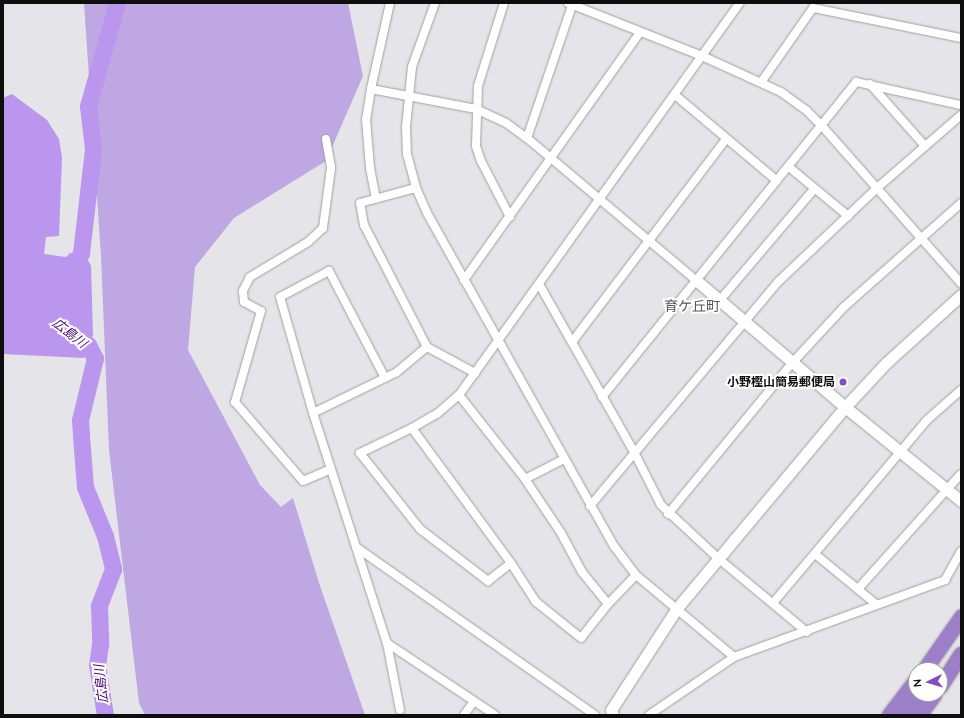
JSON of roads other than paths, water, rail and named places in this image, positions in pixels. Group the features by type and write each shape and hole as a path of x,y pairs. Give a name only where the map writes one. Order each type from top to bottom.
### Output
{"highway":[{"path":"930,662 961,617"},
{"path":"942,662 961,632"},
{"path":"948,674 961,654"},
{"path":"889,715 908,690"},
{"path":"904,715 914,702"},
{"path":"919,715 928,702"}],"street":[{"path":"376,198 370,168 366,119 390,3"},
{"path":"435,3 412,67 408,95 407,154 416,188 464,280 590,506 614,546 636,575 734,657"},
{"path":"504,3 478,86 476,109 476,146 481,161 510,217"},
{"path":"511,563 488,581 420,529 360,453 412,428 438,413 459,395 740,3"},
{"path":"527,138 571,4 762,81 807,111 923,238 961,283"},
{"path":"762,81 813,8 961,38"},
{"path":"464,280 552,159 640,32"},
{"path":"602,397 856,82 870,83 961,105"},
{"path":"870,83 925,146"},
{"path":"371,89 476,109 506,124 527,138 845,407 961,501"},
{"path":"675,95 726,140 777,181"},
{"path":"590,506 779,281 877,188 961,115"},
{"path":"326,139 331,168 323,228 308,242 250,276 243,291 244,302 261,311 235,402 303,481 331,469"},
{"path":"572,342 726,140"},
{"path":"789,167 848,216"},
{"path":"416,188 360,203 364,225 427,347 475,373"},
{"path":"720,300 814,189"},
{"path":"668,514 793,362 844,307 961,203"},
{"path":"385,378 329,272 280,297 313,413 387,643 400,710"},
{"path":"539,284 635,454 661,505 668,514 807,632"},
{"path":"613,715 611,710 677,608 845,407 886,363 961,295"},
{"path":"313,413 397,372 427,347"},
{"path":"773,603 901,453 926,421 961,390"},
{"path":"459,395 525,479 560,533 582,572 608,604"},
{"path":"412,428 511,563 536,602 581,638 608,604 636,575"},
{"path":"525,479 564,459"},
{"path":"858,589 961,474"},
{"path":"356,547 595,715"},
{"path":"649,715 734,657 807,632 945,580 961,551"},
{"path":"815,554 877,605"},
{"path":"387,643 495,715"},
{"path":"464,715 474,701"}],"water":[{"path":"12,94 47,120 59,139 62,158 59,236 46,237 44,254 66,257 70,253 85,254 91,266 93,335 84,358 3,354 3,98"}],"waterway":[{"name":"広島川","path":"70,273 81,253 93,149 88,106 117,3"},
{"name":"広島川","path":"69,331 88,345 95,358 80,420 85,487 105,536 113,569 99,606 100,644 97,665 105,715"}],"place":[{"name":"小野樫山簡易郵便局","path":"843,382"}],"district":[{"name":"育ケ丘町","path":"692,306"}]}
